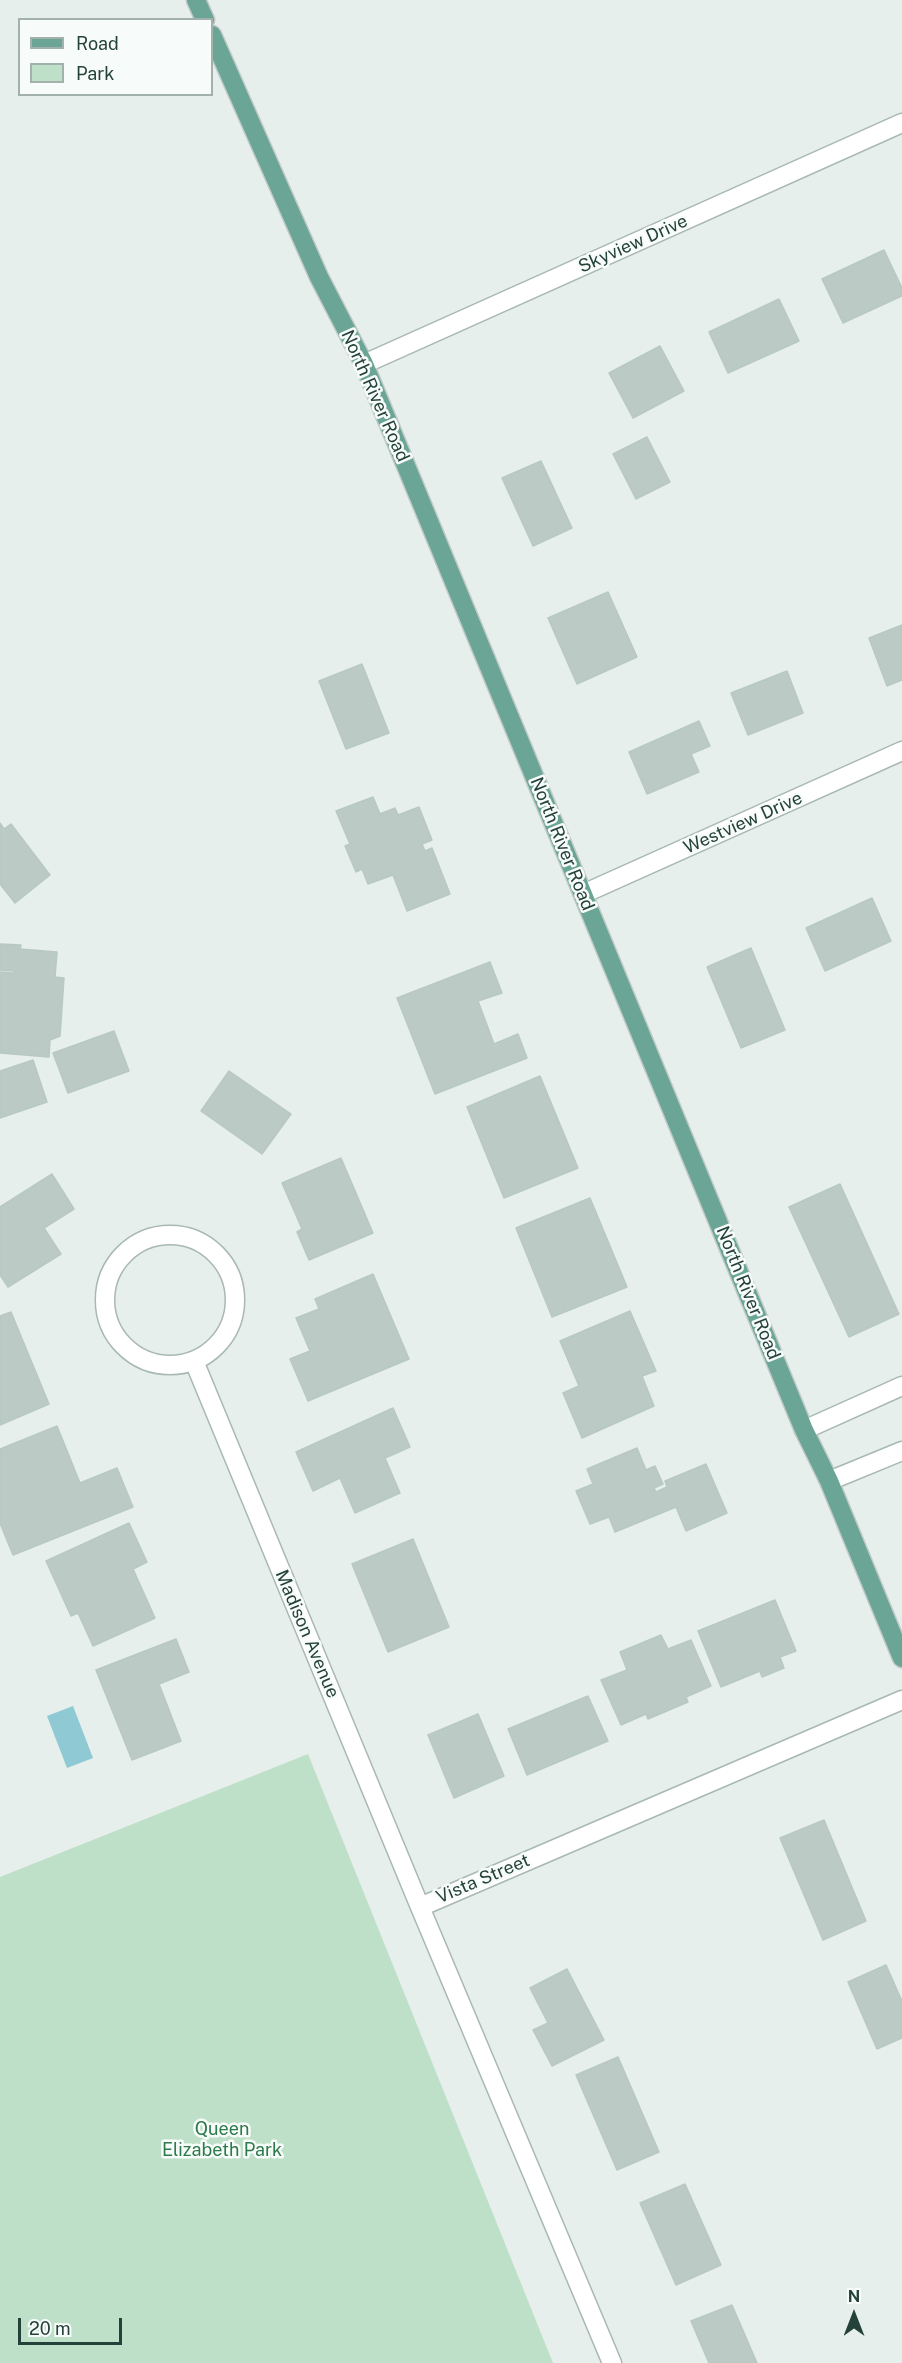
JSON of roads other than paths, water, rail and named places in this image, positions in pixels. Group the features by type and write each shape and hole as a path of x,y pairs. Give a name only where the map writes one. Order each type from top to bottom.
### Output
{"main road":[{"path":"196,0 204,18"},
{"name":"North River Road","path":"213,37 319,277 363,364 804,1430 829,1481 902,1658"}],"street":[{"name":"Skyview Drive","path":"363,364 902,123"},
{"name":"Westview Drive","path":"583,894 902,751"},
{"path":"159,1236 180,1236 200,1243 217,1255 229,1272 235,1293 233,1314 225,1334 212,1350 194,1361 172,1365 151,1363 131,1353 111,1328 104,1296 110,1275 121,1256 138,1243 159,1236"},
{"name":"Madison Avenue","path":"194,1361 420,1906"},
{"path":"804,1430 902,1386"},
{"path":"829,1481 902,1451"},
{"name":"Vista Street","path":"612,2363 420,1906 902,1700"}],"water":[{"path":"73,1706 93,1758 67,1768 47,1716"}],"park label":[{"name":"Queen Elizabeth Park","path":"222,2139"}]}
